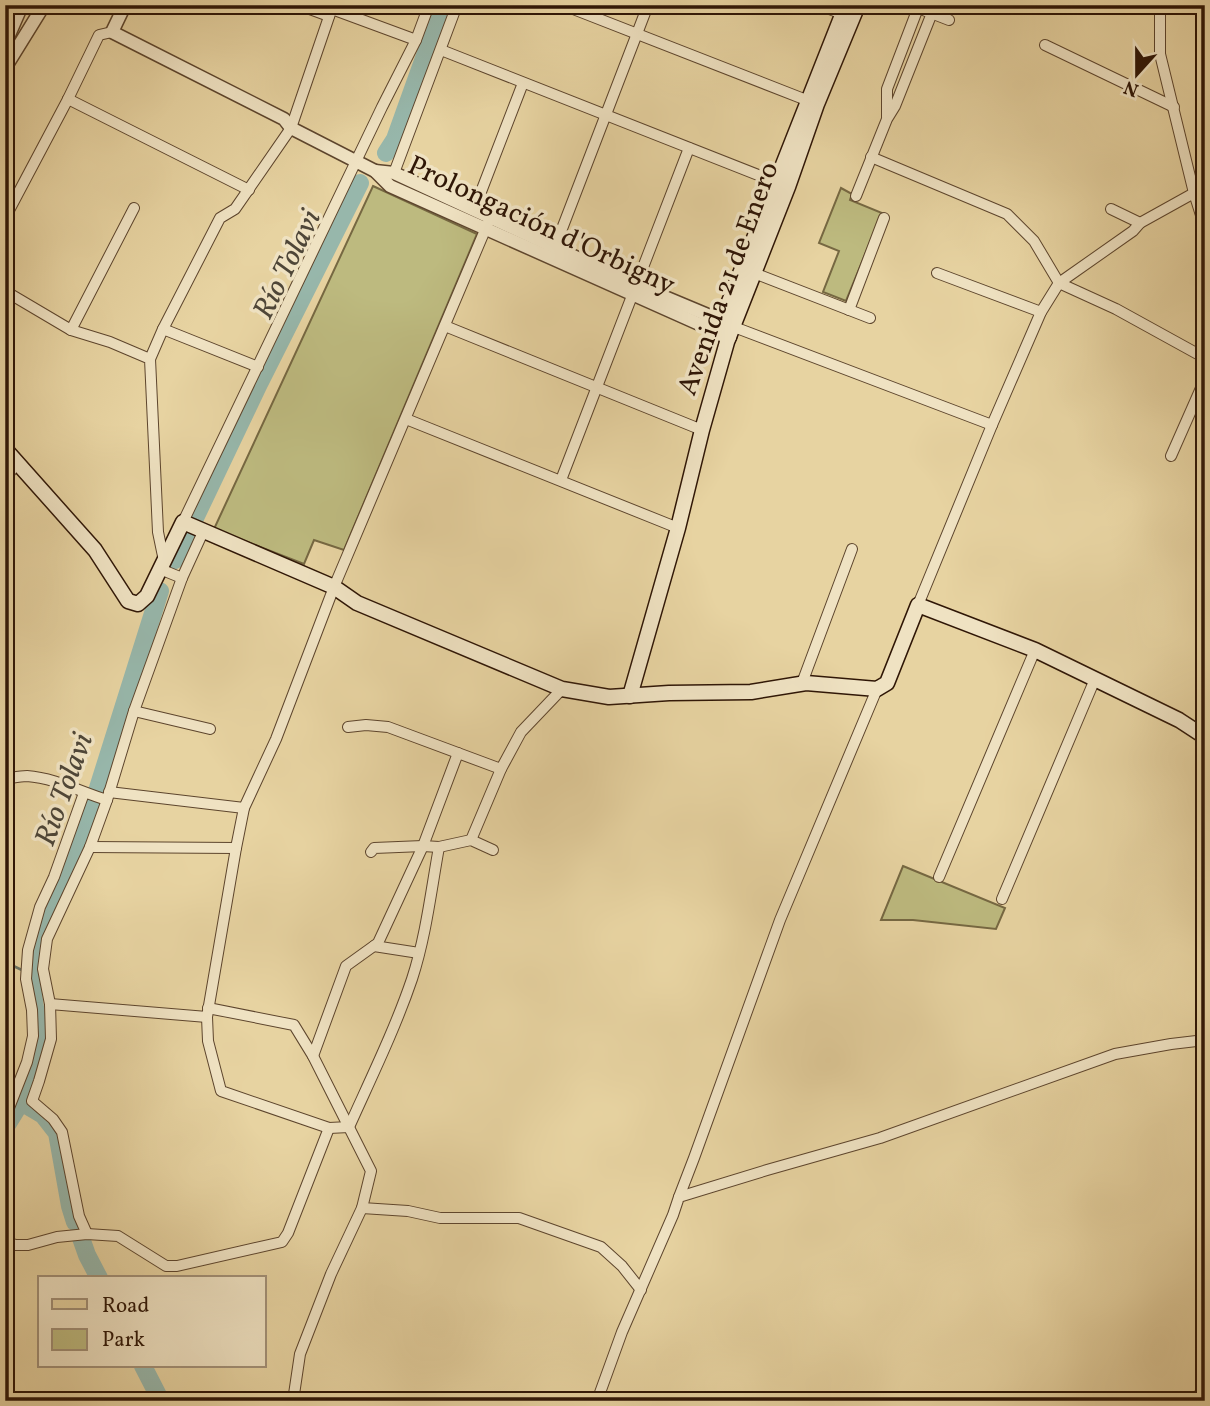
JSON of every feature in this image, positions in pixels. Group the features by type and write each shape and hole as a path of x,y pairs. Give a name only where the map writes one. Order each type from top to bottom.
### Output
{"main road":[{"name":"Avenida 21 de Enero","path":"630,696 678,528 725,329 850,11"},
{"name":"Avenida 21 de Enero","path":"725,329 754,273 782,185"},
{"path":"5,449 95,550 128,601 138,604 147,596 183,522 334,587 358,603 562,689 609,697 669,692 751,692 802,683 877,689 887,683 918,605 1035,650 1180,720 1205,737"},
{"path":"1198,1401 1205,1392"}],"street":[{"path":"5,44 22,5"},
{"path":"5,68 44,5"},
{"path":"5,218 99,35 112,32 125,5"},
{"path":"299,5 331,10 416,40"},
{"path":"183,522 416,40 429,5"},
{"path":"394,173 457,5"},
{"path":"563,5 813,103"},
{"path":"555,247 648,5"},
{"path":"819,5 850,11"},
{"path":"1160,5 1160,54 1205,228"},
{"path":"887,119 887,89 915,6 949,20"},
{"path":"182,578 162,565 158,533 150,359 220,218 235,209 291,128 331,10"},
{"path":"856,196 932,13"},
{"name":"Prolongación d'Orbigny","path":"112,32 284,119 291,128 375,171 390,186 555,247 635,290"},
{"path":"1045,45 1174,107"},
{"path":"441,50 782,185"},
{"path":"474,210 523,83"},
{"path":"68,99 249,190"},
{"path":"561,480 689,148"},
{"path":"871,157 1007,214 1034,241 1059,282 1116,309 1205,358"},
{"name":"Prolongación d'Orbigny","path":"375,171 394,173 474,210 488,223 725,329"},
{"path":"918,605 1041,312 1059,282 1133,231 1140,223 1194,193 1205,196"},
{"path":"71,330 134,208"},
{"path":"1111,209 1140,223"},
{"path":"849,310 884,218"},
{"path":"349,1126 329,1128 221,1091 208,1041 208,1013 244,808 276,739 334,587 488,223"},
{"path":"754,273 870,318"},
{"path":"937,273 1041,312"},
{"path":"5,291 71,330 110,342 150,359"},
{"path":"445,326 702,430"},
{"path":"163,329 258,367"},
{"path":"725,329 992,425"},
{"path":"1171,456 1205,379"},
{"path":"406,419 678,528"},
{"path":"5,479 17,463"},
{"path":"87,1234 79,1216 62,1132 53,1119 32,1101 51,1039 50,1004 43,969 47,940 90,847 134,711 182,578 203,532"},
{"path":"802,683 852,549"},
{"path":"939,877 1035,650"},
{"path":"1002,900 1095,679"},
{"path":"471,840 501,769 521,732 562,689"},
{"path":"597,1401 622,1332 694,1158 780,920 877,689"},
{"path":"134,711 210,729"},
{"path":"348,727 388,727 501,769"},
{"path":"313,1056 346,966 378,943 424,846 458,753"},
{"path":"5,779 25,776 53,780 85,793 108,797 244,808"},
{"path":"5,1118 27,1062 33,1036 32,1010 26,978 28,950 40,907 85,793"},
{"path":"371,852 374,848 439,847 471,840 493,850"},
{"path":"90,847 236,848"},
{"path":"349,1126 412,978 439,847"},
{"path":"374,946 419,953"},
{"path":"50,1004 208,1013 294,1025 313,1056 371,1171 362,1208 331,1274 300,1354 293,1401"},
{"path":"679,1197 880,1138 1115,1054 1205,1040"},
{"path":"5,1242 28,1245 57,1237 87,1234 118,1236 166,1266 282,1242 288,1233 329,1128"},
{"path":"362,1208 408,1211 440,1218 519,1217 601,1247 622,1266 641,1290"}],"green space":[{"path":"373,186 477,234 344,550 314,540 304,564 214,529"},
{"path":"841,188 852,194 850,200 882,213 846,301 823,292 839,251 819,243"},
{"path":"903,866 1005,908 996,929 913,920 881,920"}],"waterway":[{"name":"Río Tolavi","path":"386,153 395,139 443,5"},
{"name":"Río Tolavi","path":"175,560 258,386 360,183"},
{"name":"Río Tolavi","path":"5,1128 21,1102 36,1059 39,1035 30,973 36,944 98,788 160,591"},
{"path":"5,962 24,971"},
{"path":"21,1102 43,1115 57,1133 75,1222"},
{"path":"81,1238 98,1276"},
{"path":"144,1368 161,1401"}]}
